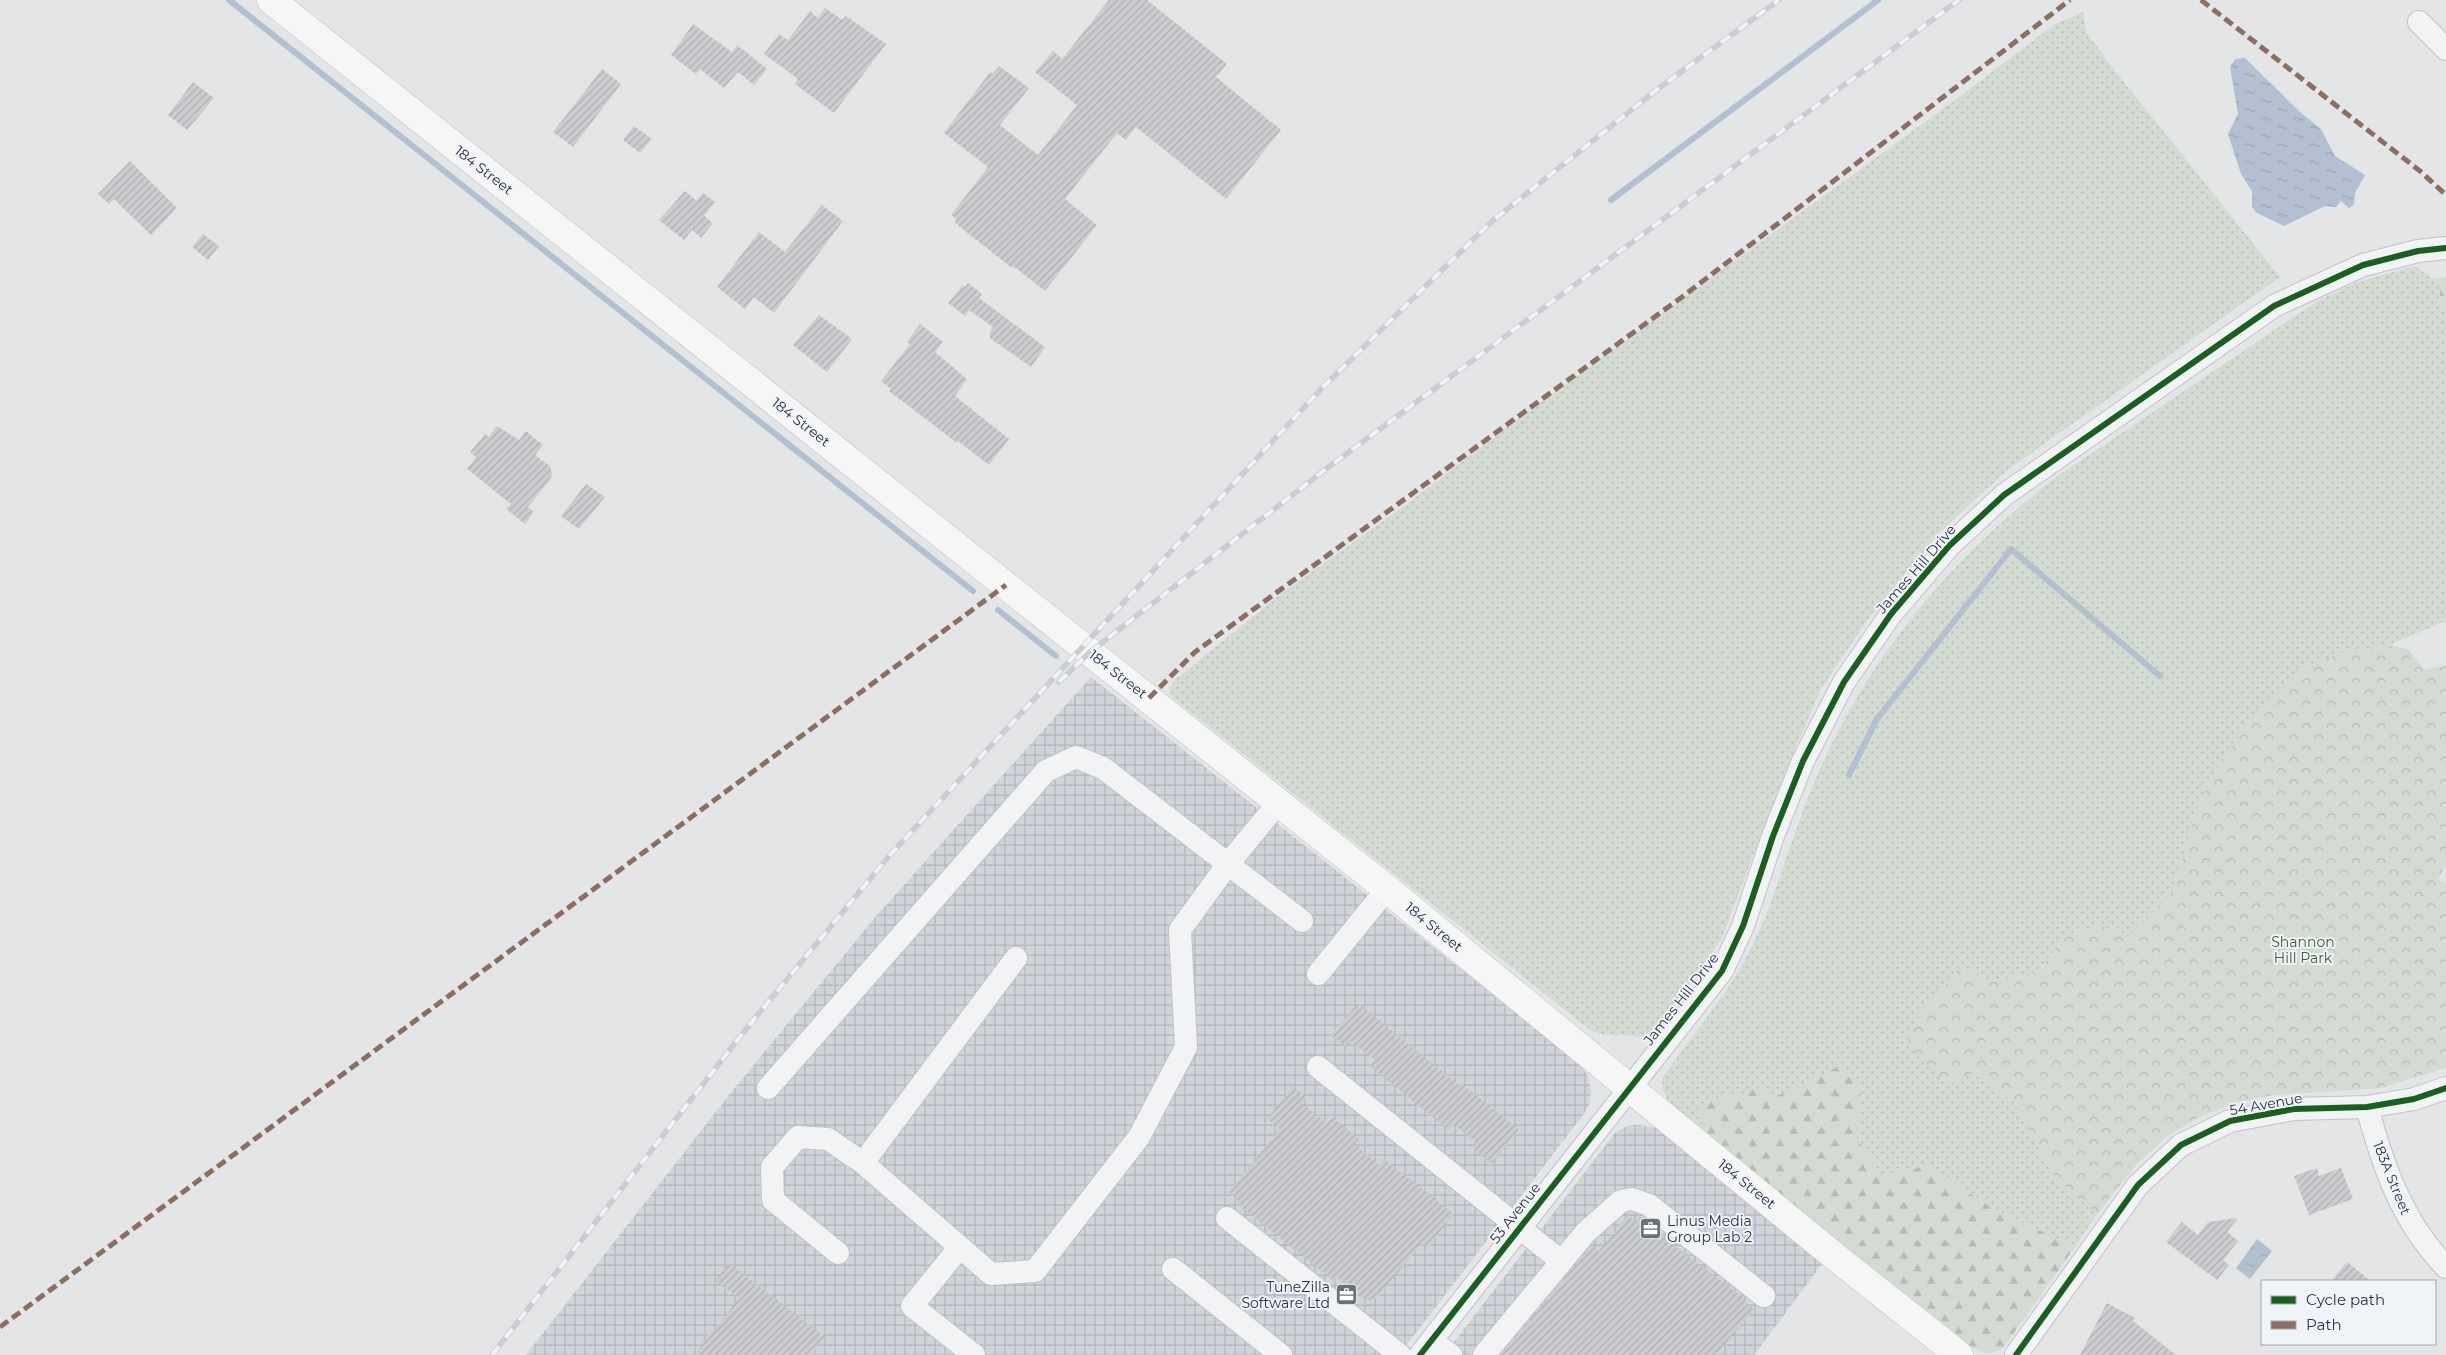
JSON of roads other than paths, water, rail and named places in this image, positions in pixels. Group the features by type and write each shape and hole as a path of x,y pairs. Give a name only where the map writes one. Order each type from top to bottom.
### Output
{"main road":[{"name":"184 Street","path":"271,0 1387,888 1830,1252 1959,1355"}],"street":[{"path":"2419,22 2446,50"},
{"name":"James Hill Drive","path":"1629,1087 1722,971 1734,949 1773,836 1803,760 1844,682 1892,614 1949,546 2004,495 2274,306 2363,265 2418,251 2446,248"},
{"path":"768,1088 1046,770 1076,757 1103,768 1302,921"},
{"path":"838,1252 773,1200 772,1167 798,1137 828,1139 863,1163 992,1274 1035,1271 1139,1137 1186,1047 1180,930 1228,864 1279,802"},
{"path":"1318,974 1387,888"},
{"path":"863,1163 1016,958"},
{"path":"1318,1068 1560,1261"},
{"name":"53 Avenue","path":"1426,1348 1629,1087"},
{"name":"54 Avenue","path":"2016,1355 2138,1184 2181,1144 2230,1121 2294,1109 2368,1107 2414,1098 2446,1088"},
{"name":"183A Street","path":"2368,1107 2384,1164 2398,1199 2413,1227 2446,1267"},
{"path":"1484,1355 1560,1261 1586,1232 1621,1201 1639,1200 1649,1205 1764,1296"},
{"path":"1226,1218 1400,1355"},
{"path":"960,1247 912,1306 974,1355"},
{"path":"1173,1269 1281,1355"},
{"path":"1426,1348 1451,1355"}],"water":[{"path":"2245,58 2300,112 2321,129 2335,156 2365,175 2355,193 2354,205 2349,208 2341,201 2336,207 2325,206 2284,226 2257,213 2252,207 2252,191 2241,174 2228,134 2238,114 2230,67 2235,59"},
{"path":"2257,1239 2272,1251 2250,1279 2236,1268"}],"waterway":[{"path":"229,0 973,591"},
{"path":"1611,200 1878,0"},
{"path":"1849,775 1877,719 2011,549 2160,676"},
{"path":"998,610 1056,656"}],"railway":[{"path":"492,1355 746,1029 889,856 1323,387 1491,222 1659,88 1779,0"},
{"path":"1059,682 1090,652 1326,469 1959,0"}],"place":[{"name":"Linus Media Group Lab 2","path":"1651,1229"},
{"name":"TuneZilla Software Ltd","path":"1346,1295"}],"park label":[{"name":"Shannon Hill Park","path":"2303,950"}]}
